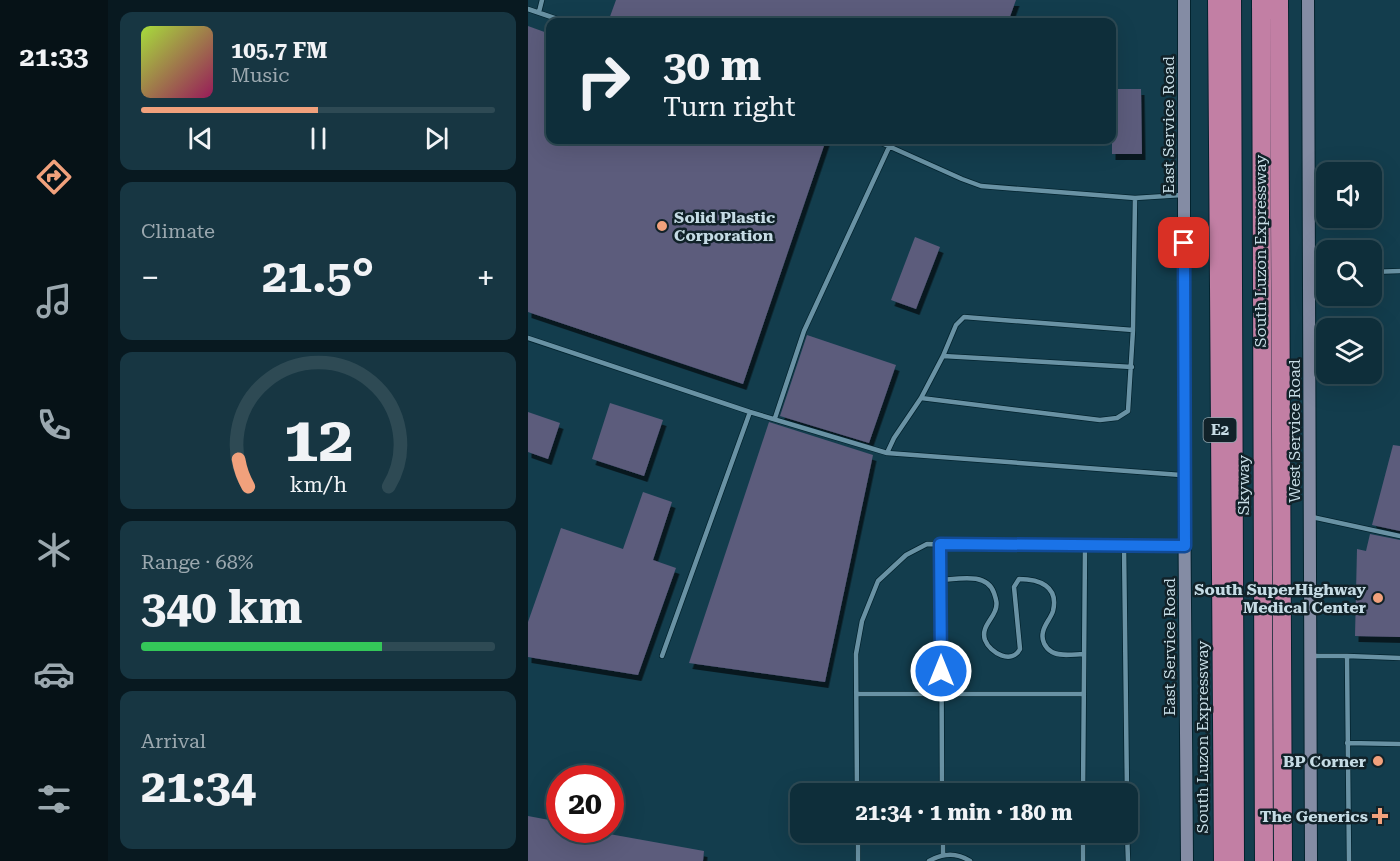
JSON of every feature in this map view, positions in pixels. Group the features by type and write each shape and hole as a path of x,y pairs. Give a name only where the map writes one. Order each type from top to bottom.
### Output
{"highway":[{"name":"South Luzon Expressway","path":"1217,0 1223,861"},
{"name":"Skyway","path":"1232,0 1235,861"},
{"name":"Skyway","path":"1261,0 1264,861"},
{"name":"South Luzon Expressway","path":"1278,0 1283,861"}],"main road":[{"name":"East Service Road","path":"1184,0 1187,861"},
{"name":"West Service Road","path":"1308,0 1311,861"}],"lane":[{"path":"539,12 542,0"},
{"path":"528,9 555,18"},
{"path":"887,144 981,186 1135,198 1184,195"},
{"path":"775,418 804,331 890,145"},
{"path":"921,398 1100,420 1118,418 1128,411 1132,367 1135,198"},
{"path":"1382,272 1400,271"},
{"path":"1309,275 1316,275"},
{"path":"887,453 894,438 921,398 956,325 964,317 1133,330"},
{"path":"528,338 750,412 887,453 1184,475"},
{"path":"943,356 1132,367"},
{"path":"662,656 750,412"},
{"path":"1311,516 1400,536"},
{"path":"858,783 856,654 862,621 878,581 906,555 927,544 1185,546"},
{"path":"940,544 942,783"},
{"path":"1083,783 1085,545"},
{"path":"1124,545 1127,783"},
{"path":"940,580 972,578 985,580 992,587 997,603 985,628 984,637 989,649 999,656 1014,656 1020,649 1014,587 1019,579 1035,579 1048,587 1054,598 1053,610 1043,631 1043,641 1051,651 1061,654 1084,654"},
{"path":"1310,656 1400,658"},
{"path":"1347,656 1349,861"},
{"path":"857,694 1084,694"},
{"path":"1347,742 1400,744"},
{"path":"858,843 858,861"},
{"path":"943,843 943,855"},
{"path":"1083,843 1083,861"},
{"path":"1127,843 1128,861"},
{"path":"929,861 943,855 960,856 970,861"}],"building":[{"path":"616,0 1016,0 1009,18 609,18"},
{"name":"Solid Plastic Corporation","path":"528,26 546,33 546,144 825,144 743,384 528,312"},
{"path":"1116,89 1141,89 1142,154 1112,154 1112,144 1116,144"},
{"path":"915,237 940,247 916,309 891,300"},
{"path":"807,335 896,365 869,443 780,416"},
{"path":"610,403 663,420 644,476 592,459"},
{"path":"528,412 560,423 548,459 528,452"},
{"path":"769,422 873,455 825,682 689,663"},
{"path":"1393,445 1400,446 1400,531 1372,525"},
{"path":"643,492 672,502 653,560 676,568 638,675 528,657 528,622 561,528 623,549"},
{"name":"South SuperHighway Medical Center","path":"1370,534 1400,540 1400,637 1355,636 1357,549 1366,551"},
{"path":"528,816 546,819 546,843 624,843 624,837 704,851 703,861 528,861"}],"place":[{"name":"Solid Plastic Corporation","path":"662,226"},
{"name":"South SuperHighway Medical Center","path":"1378,598"},
{"name":"BP Corner","path":"1378,761"},
{"name":"The Generics","path":"1380,816"}],"route":[{"path":"941,671 940,544 1185,546 1184,243"}]}
